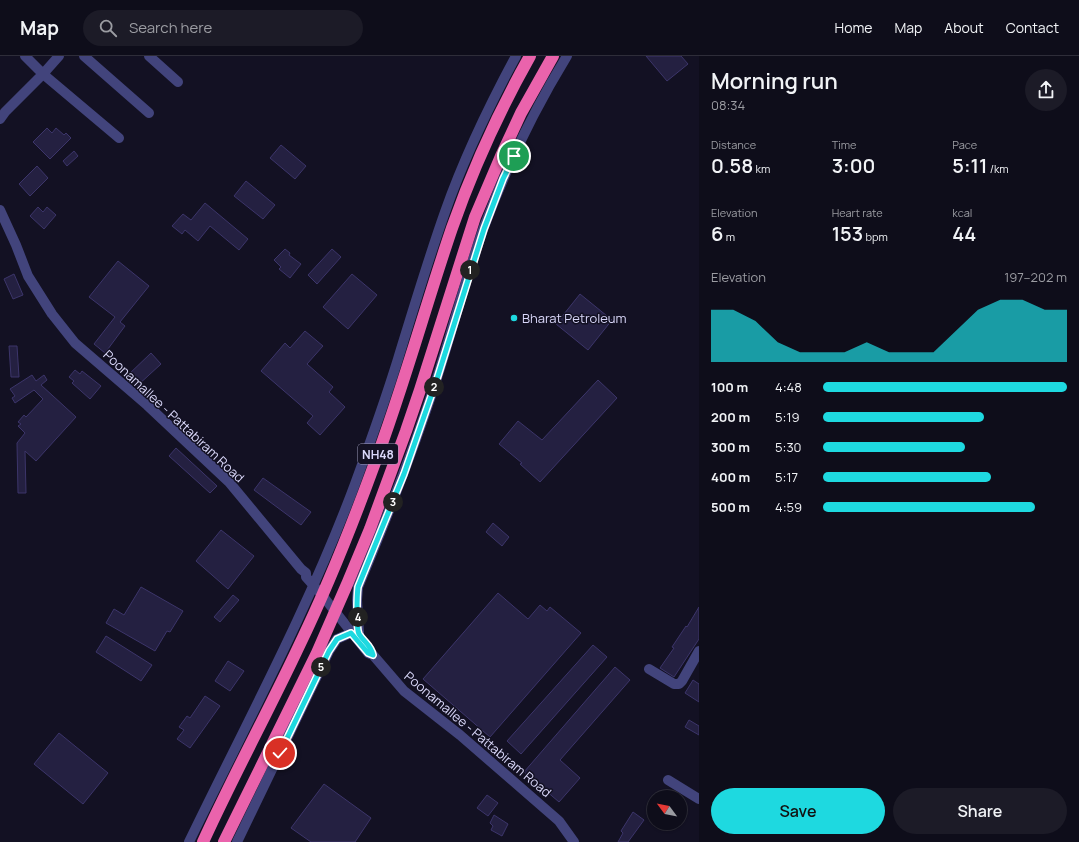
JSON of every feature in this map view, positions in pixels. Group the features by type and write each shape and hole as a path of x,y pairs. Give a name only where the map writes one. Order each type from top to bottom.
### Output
{"highway":[{"name":"NH48","path":"203,842 299,647 319,588 340,554 374,466 463,198 498,117 530,56"},
{"name":"NH48","path":"224,842 322,642 370,529 406,431 476,217 501,156 521,113 553,56"}],"street":[{"path":"25,56 43,74 119,138"},
{"path":"0,119 59,56"},
{"path":"84,56 149,112"},
{"path":"149,56 178,82"},
{"path":"189,842 283,651 319,588 336,533 398,361 431,253 454,189 490,106 516,56"},
{"path":"322,642 355,633 358,587 404,474 437,379 484,229 514,156 547,91 567,56"},
{"name":"Poonamallee - Pattabiram Road","path":"0,210 28,276 52,314 75,343 147,405 229,482 301,568 306,573 310,574 336,610 355,633 372,649 373,655 404,691 460,735 559,821 574,842"},
{"path":"237,842 329,651 337,639"},
{"path":"649,669 674,684 679,684 699,651"},
{"path":"668,780 699,799"}],"building":[{"path":"646,56 681,56 688,64 667,81"},
{"path":"47,128 52,133 56,128 64,135 66,133 71,138 50,159 33,142"},
{"path":"281,145 306,166 295,179 270,158"},
{"path":"74,151 78,156 67,166 63,161"},
{"path":"37,166 48,178 30,196 19,184"},
{"path":"246,181 275,205 263,219 234,196"},
{"path":"205,203 248,239 239,250 210,226 198,241 185,230 182,234 172,226 183,214 191,220"},
{"path":"38,207 43,212 47,207 56,215 44,229 30,216"},
{"path":"285,249 290,253 289,255 301,264 290,278 279,269 281,267 274,260"},
{"path":"332,249 341,257 317,284 308,275"},
{"path":"118,261 149,286 120,322 125,326 105,353 94,344 115,317 89,297"},
{"path":"14,274 23,295 13,299 4,279"},
{"path":"352,274 377,295 348,329 323,307"},
{"path":"580,294 612,320 588,350 556,324"},
{"path":"305,331 323,346 307,364 333,387 329,392 345,407 320,435 307,423 313,416 261,371 285,343 290,348"},
{"path":"9,346 17,346 19,377 11,377"},
{"path":"151,353 161,364 137,386 127,376"},
{"path":"75,370 80,374 82,371 101,386 90,399 72,383 74,381 69,377"},
{"path":"32,375 36,381 44,375 47,380 41,385 76,417 36,461 25,451 26,493 18,493 17,443 25,433 18,426 21,424 18,422 24,415 26,417 43,399 34,390 15,403 12,398 15,396 10,389"},
{"path":"598,380 617,398 540,482 520,464 522,463 499,444 518,421 542,440"},
{"path":"176,448 217,486 210,493 169,456"},
{"path":"263,478 311,512 301,525 254,490"},
{"path":"493,523 509,537 502,546 486,532"},
{"path":"221,530 254,556 228,589 196,561"},
{"path":"141,587 183,611 170,632 167,631 155,651 106,623 114,609 124,615"},
{"path":"498,593 528,619 540,605 547,611 550,607 581,633 490,737 423,679"},
{"path":"233,595 239,600 220,622 214,617"},
{"path":"699,607 699,639 674,677 660,668 674,648 672,647 686,626 687,627"},
{"path":"106,636 152,665 141,681 96,652"},
{"path":"593,645 607,657 521,754 507,741"},
{"path":"228,661 244,671 230,691 215,681"},
{"path":"615,667 630,680 560,760 580,778 559,802 524,772"},
{"path":"693,680 699,684 699,702 685,693"},
{"path":"205,696 220,706 190,748 177,739 184,730 179,727 187,716 190,718"},
{"path":"689,720 699,726 699,735 685,727"},
{"path":"59,733 108,773 83,804 34,764"},
{"path":"324,784 371,818 355,842 311,842 291,828"},
{"path":"487,795 498,803 488,816 477,808"},
{"path":"633,812 644,820 628,842 618,842 623,833 621,831"},
{"path":"494,815 508,824 502,836 491,830 493,826 490,823"}],"place":[{"name":"Bharat Petroleum","path":"514,318"}],"route":[{"path":"280,753 329,651 337,639 351,633 368,653 373,655 372,649 359,633 357,600 358,587 404,474 437,379 484,229 503,179 514,156"}]}
